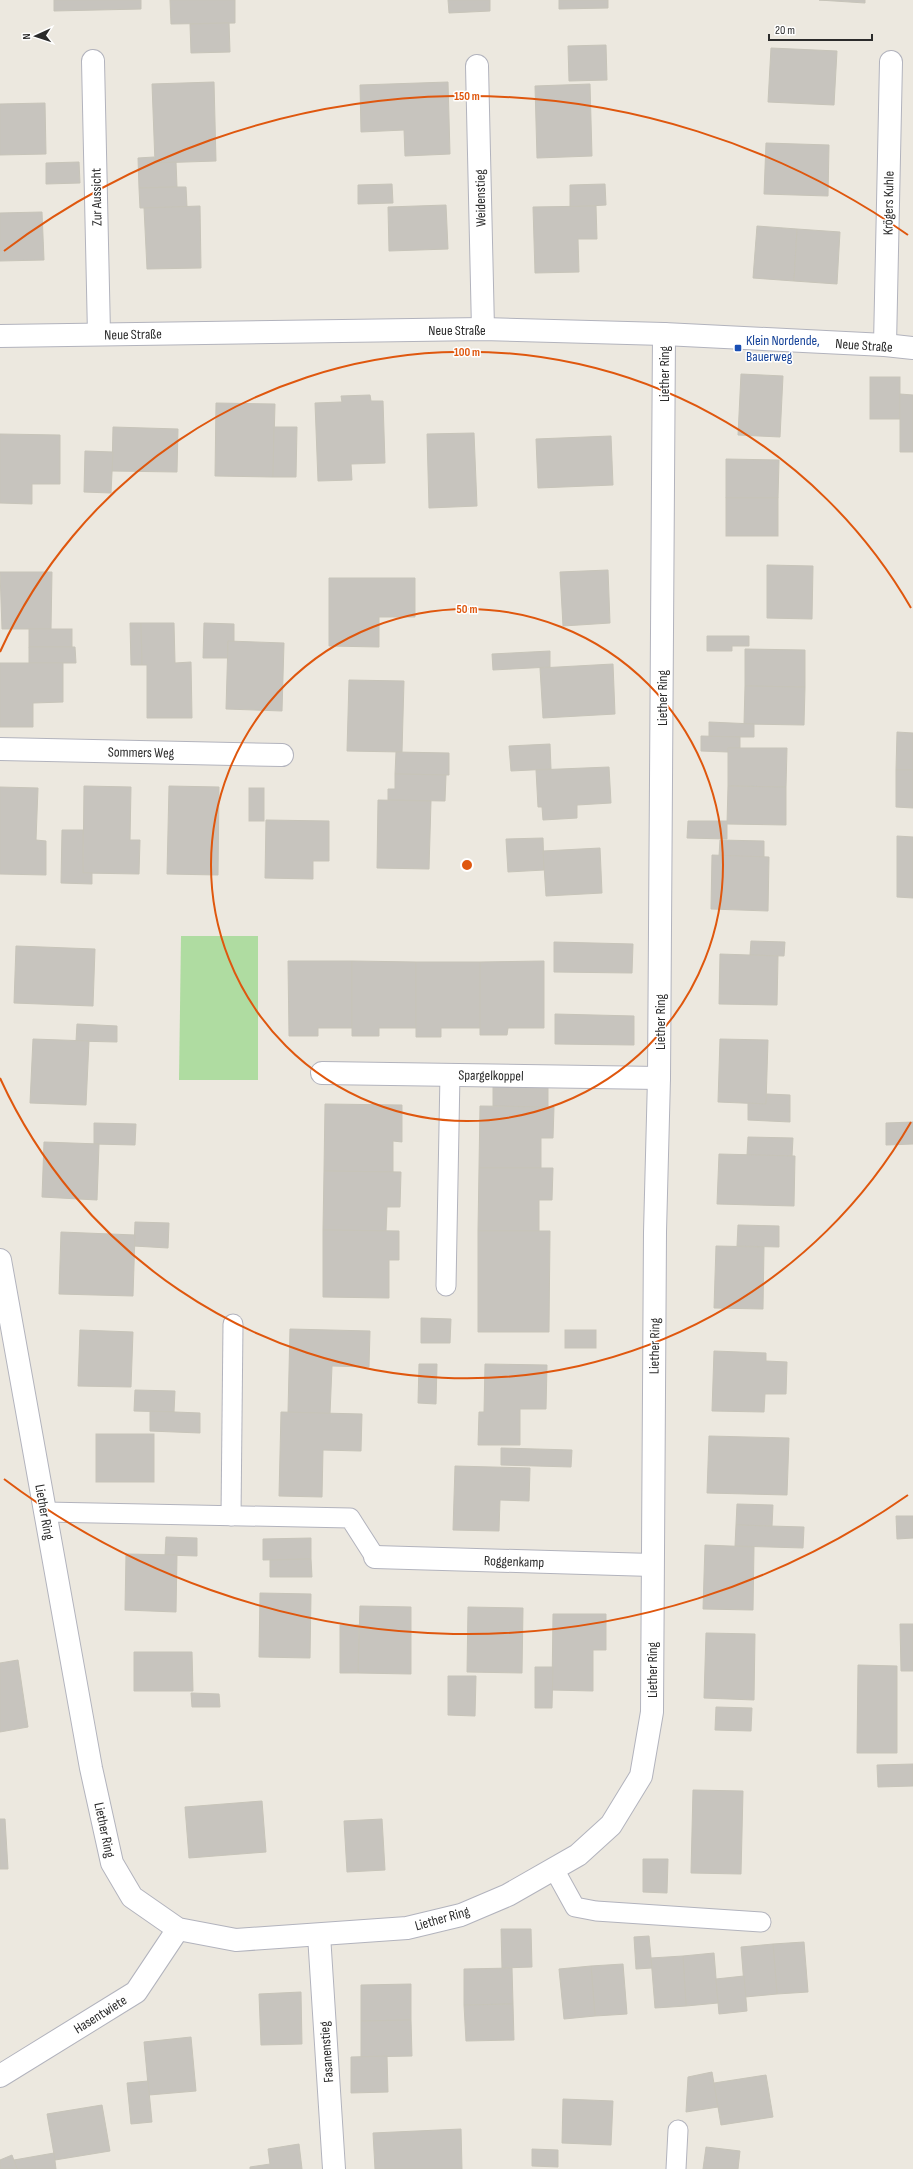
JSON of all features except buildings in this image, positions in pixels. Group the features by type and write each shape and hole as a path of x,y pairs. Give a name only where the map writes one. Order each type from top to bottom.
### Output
{"street":[{"name":"Zur Aussicht","path":"93,61 98,334"},
{"name":"Krögers Kuhle","path":"884,345 891,62"},
{"name":"Weidenstieg","path":"477,66 483,329"},
{"name":"Neue Straße","path":"0,336 483,329 664,334 884,345 913,348"},
{"name":"Liether Ring","path":"0,1260 91,1768 112,1863 132,1897 178,1929 236,1940 407,1928 461,1915 508,1895 578,1855 610,1825 641,1776 652,1712 652,1565 659,1078 664,334"},
{"name":"Sommers Weg","path":"0,750 282,755"},
{"name":"Spargelkoppel","path":"322,1073 659,1078"},
{"name":"Roggenkamp","path":"375,1557 652,1565"},
{"name":"Hasentwiete","path":"0,2076 136,1992 178,1929"},
{"name":"Fasanenstieg","path":"319,1935 334,2169"}],"lane":[{"path":"446,1286 450,1074"},
{"path":"231,1516 233,1324"},
{"path":"45,1512 350,1518 375,1557"},
{"path":"554,1869 575,1907 596,1911 761,1922"},
{"path":"676,2169 678,2130"}],"green space":[{"path":"181,936 258,936 258,1080 179,1080"}],"place":[{"name":"Klein Nordende, Bauerweg","path":"738,348"}]}
